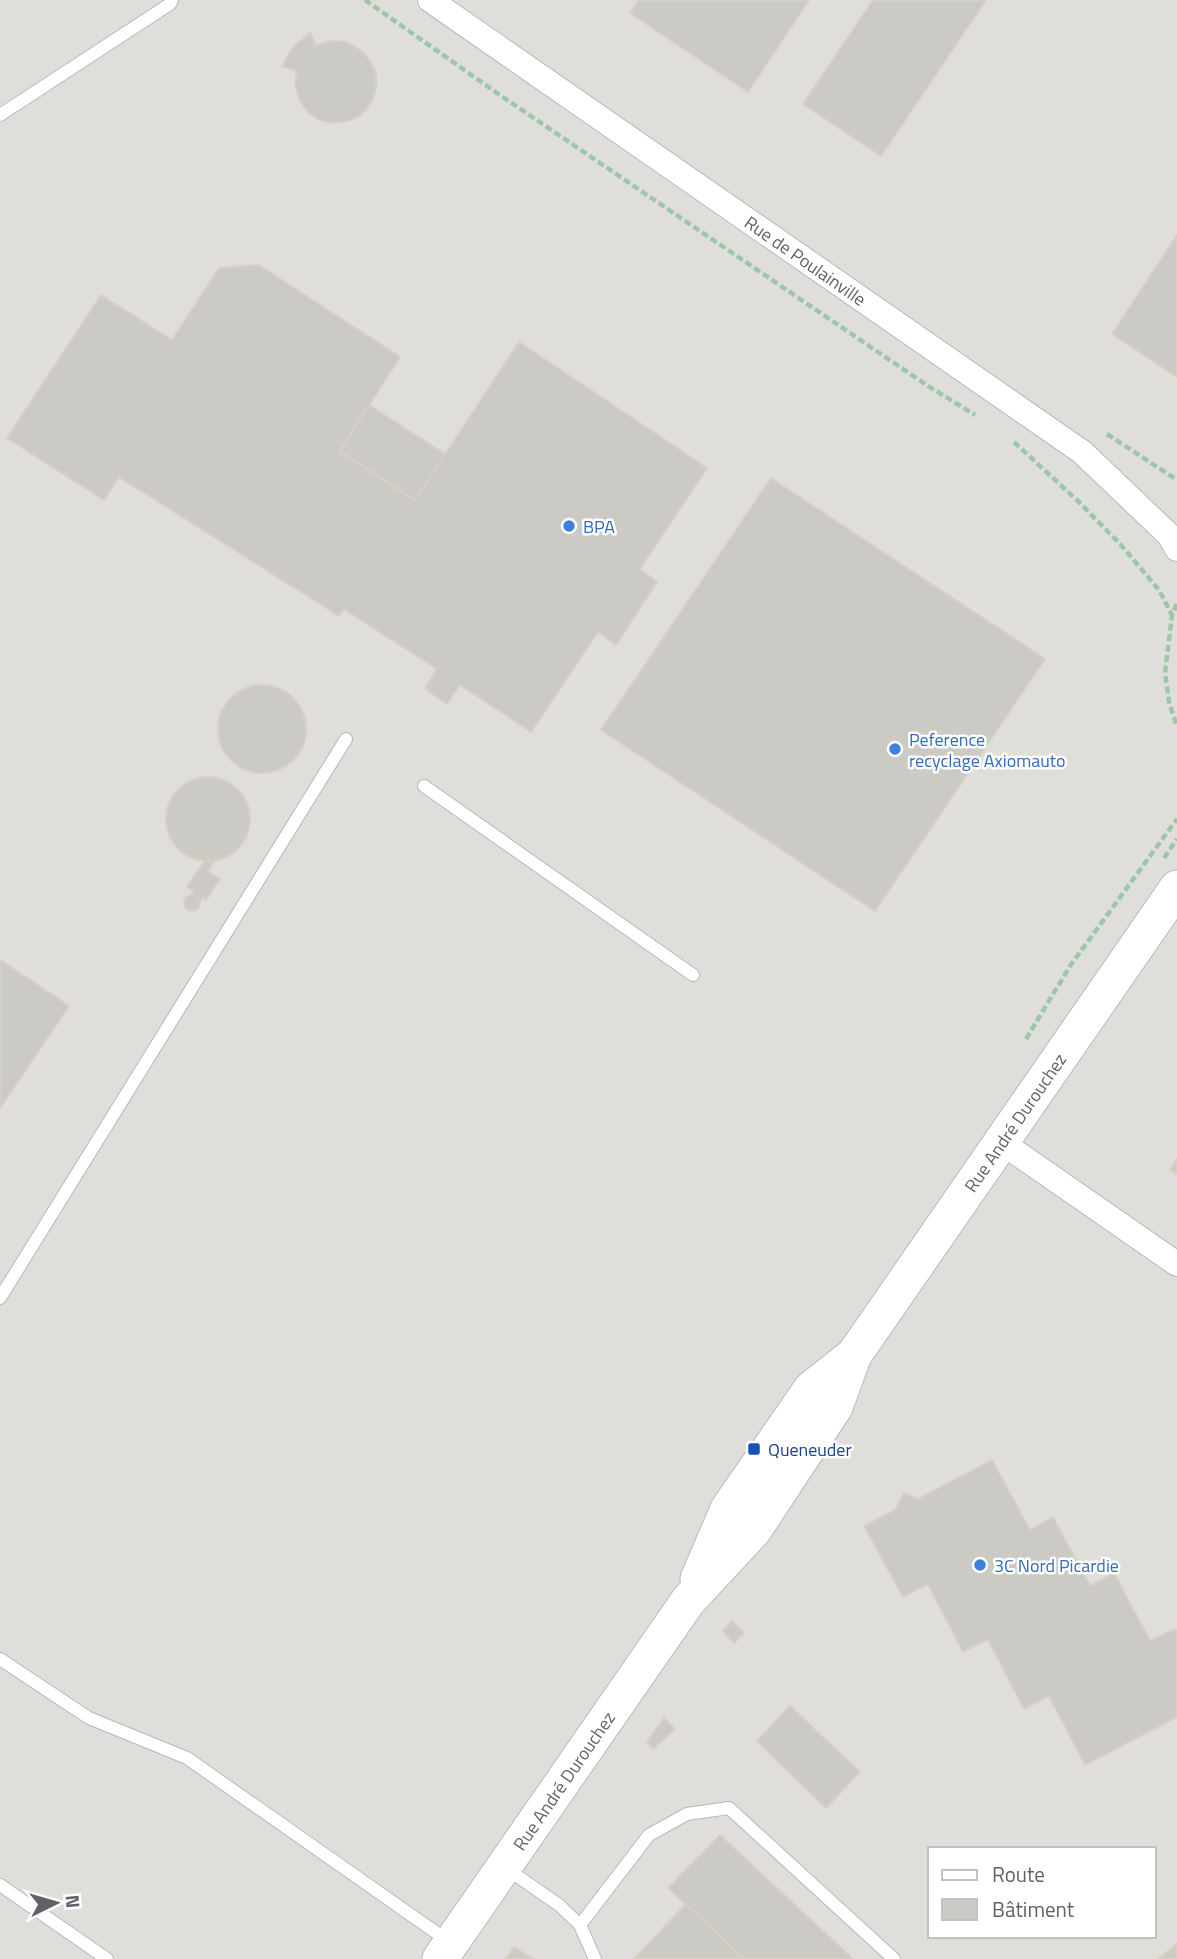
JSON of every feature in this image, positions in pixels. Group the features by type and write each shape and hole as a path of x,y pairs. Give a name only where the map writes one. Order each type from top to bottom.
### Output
{"main road":[{"name":"Rue André Durouchez","path":"445,1951 688,1601 728,1509 811,1389 854,1355 1177,888"}],"street":[{"name":"Rue de Poulainville","path":"430,0 1082,452 1174,541"},
{"path":"1001,1142 1177,1264"}],"lane":[{"path":"0,115 170,4 172,0"},
{"path":"0,1298 346,738"},
{"path":"424,786 693,975"},
{"path":"0,1659 89,1718 187,1758 445,1951"},
{"path":"580,1925 649,1835 687,1814 729,1808 894,1959"},
{"path":"504,1867 559,1905 580,1925 595,1959"},
{"path":"0,1885 107,1959"},
{"path":"0,1895 15,1896"}],"path":[{"path":"365,0 497,93 985,422"},
{"path":"1008,436 1121,545 1159,590 1172,615"},
{"path":"1177,604 1172,615 1165,673 1177,727"},
{"path":"1026,1039 1070,966 1177,819"}],"shaded area":[{"path":"0,0 1177,0 1177,1959 0,1959"}],"building":[{"path":"639,0 809,0 748,92 630,13"},
{"path":"873,0 986,0 881,156 803,104"},
{"path":"310,33 316,46 330,41 346,42 359,49 370,60 376,74 376,89 371,103 361,115 334,123 319,120 307,111 299,99 295,85 297,71 282,66 293,47"},
{"path":"1177,235 1177,377 1112,334"},
{"path":"259,265 400,357 340,451 415,500 519,342 707,468 640,569 657,582 616,645 598,632 531,732 460,685 447,704 425,688 437,669 344,609 339,616 119,477 104,500 7,438 101,295 172,340 219,268"},
{"path":"369,405 445,454 415,500 340,451"},
{"path":"771,478 1045,659 875,911 601,730"},
{"path":"262,685 287,692 299,704 306,729 299,754 287,766 262,773 237,766 225,754 218,729 225,704 237,692"},
{"path":"200,777 216,777 232,784 243,795 250,811 247,835 238,849 216,861 200,861 184,854 173,843 166,827 166,811 173,795 184,784"},
{"path":"214,861 208,871 220,879 206,900 203,898 200,901 187,887 204,862"},
{"path":"192,895 200,903 192,911 184,903"},
{"path":"0,960 69,1006 0,1108"},
{"path":"1177,1159 1177,1174 1170,1170"},
{"path":"992,1460 1030,1530 1053,1517 1090,1586 1114,1573 1150,1641 1175,1629 1177,1633 1177,1717 1085,1765 1049,1696 1024,1709 988,1639 963,1652 928,1584 903,1597 864,1526 895,1510 904,1493 918,1499"},
{"path":"732,1621 744,1633 734,1643 723,1631"},
{"path":"790,1706 860,1772 826,1808 757,1741"},
{"path":"664,1718 675,1729 653,1749 647,1742"},
{"path":"720,1835 853,1959 744,1959 668,1888"},
{"path":"686,1904 744,1959 634,1959"},
{"path":"1177,1943 1177,1959 1159,1959"},
{"path":"514,1947 532,1958 506,1959"}],"place":[{"name":"BPA","path":"569,526"},
{"name":"Peference recyclage Axiomauto","path":"895,749"},
{"name":"Queneuder","path":"754,1449"},
{"name":"3C Nord Picardie","path":"980,1565"}]}
